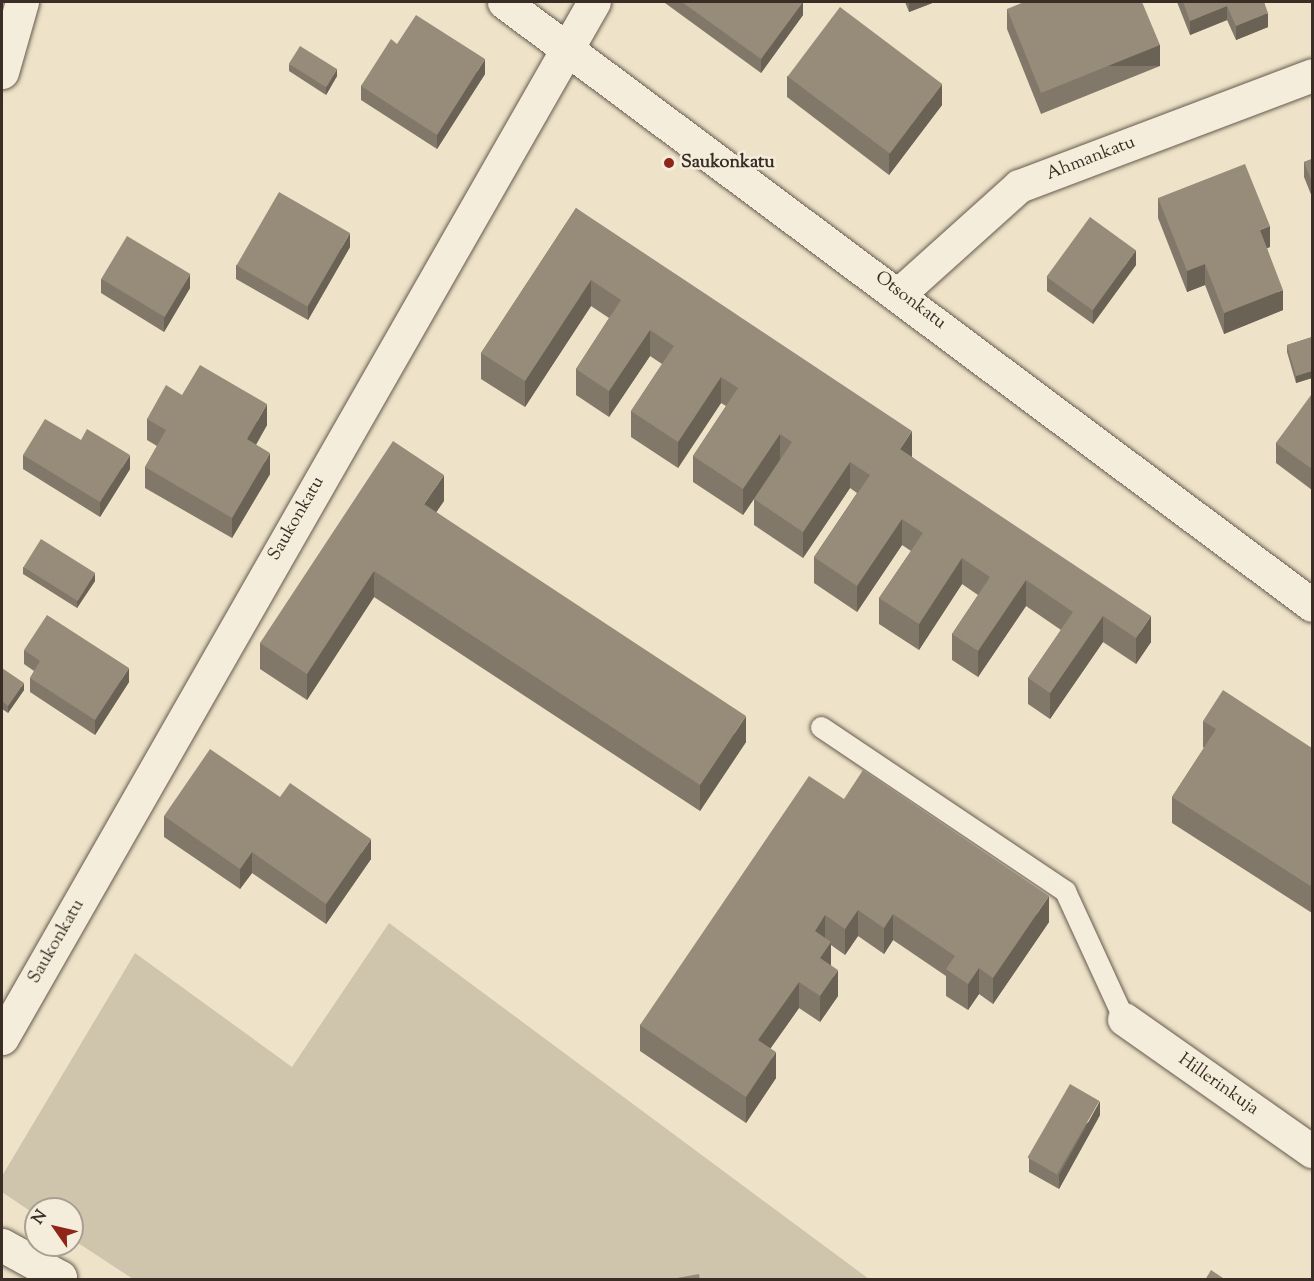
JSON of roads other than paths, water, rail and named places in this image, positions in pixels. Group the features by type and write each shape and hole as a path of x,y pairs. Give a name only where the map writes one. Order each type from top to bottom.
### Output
{"street":[{"path":"2,72 22,2"},
{"name":"Otsonkatu","path":"504,2 566,45 900,293 1312,605"},
{"name":"Saukonkatu","path":"2,1038 566,45 594,2"},
{"name":"Ahmankatu","path":"900,293 1019,186 1312,75"},
{"name":"Hillerinkuja","path":"1124,1020 1312,1151"},
{"path":"2,1245 61,1279"}],"lane":[{"path":"821,727 1065,891 1124,1020"}],"place":[{"name":"Saukonkatu","path":"669,163"}]}
